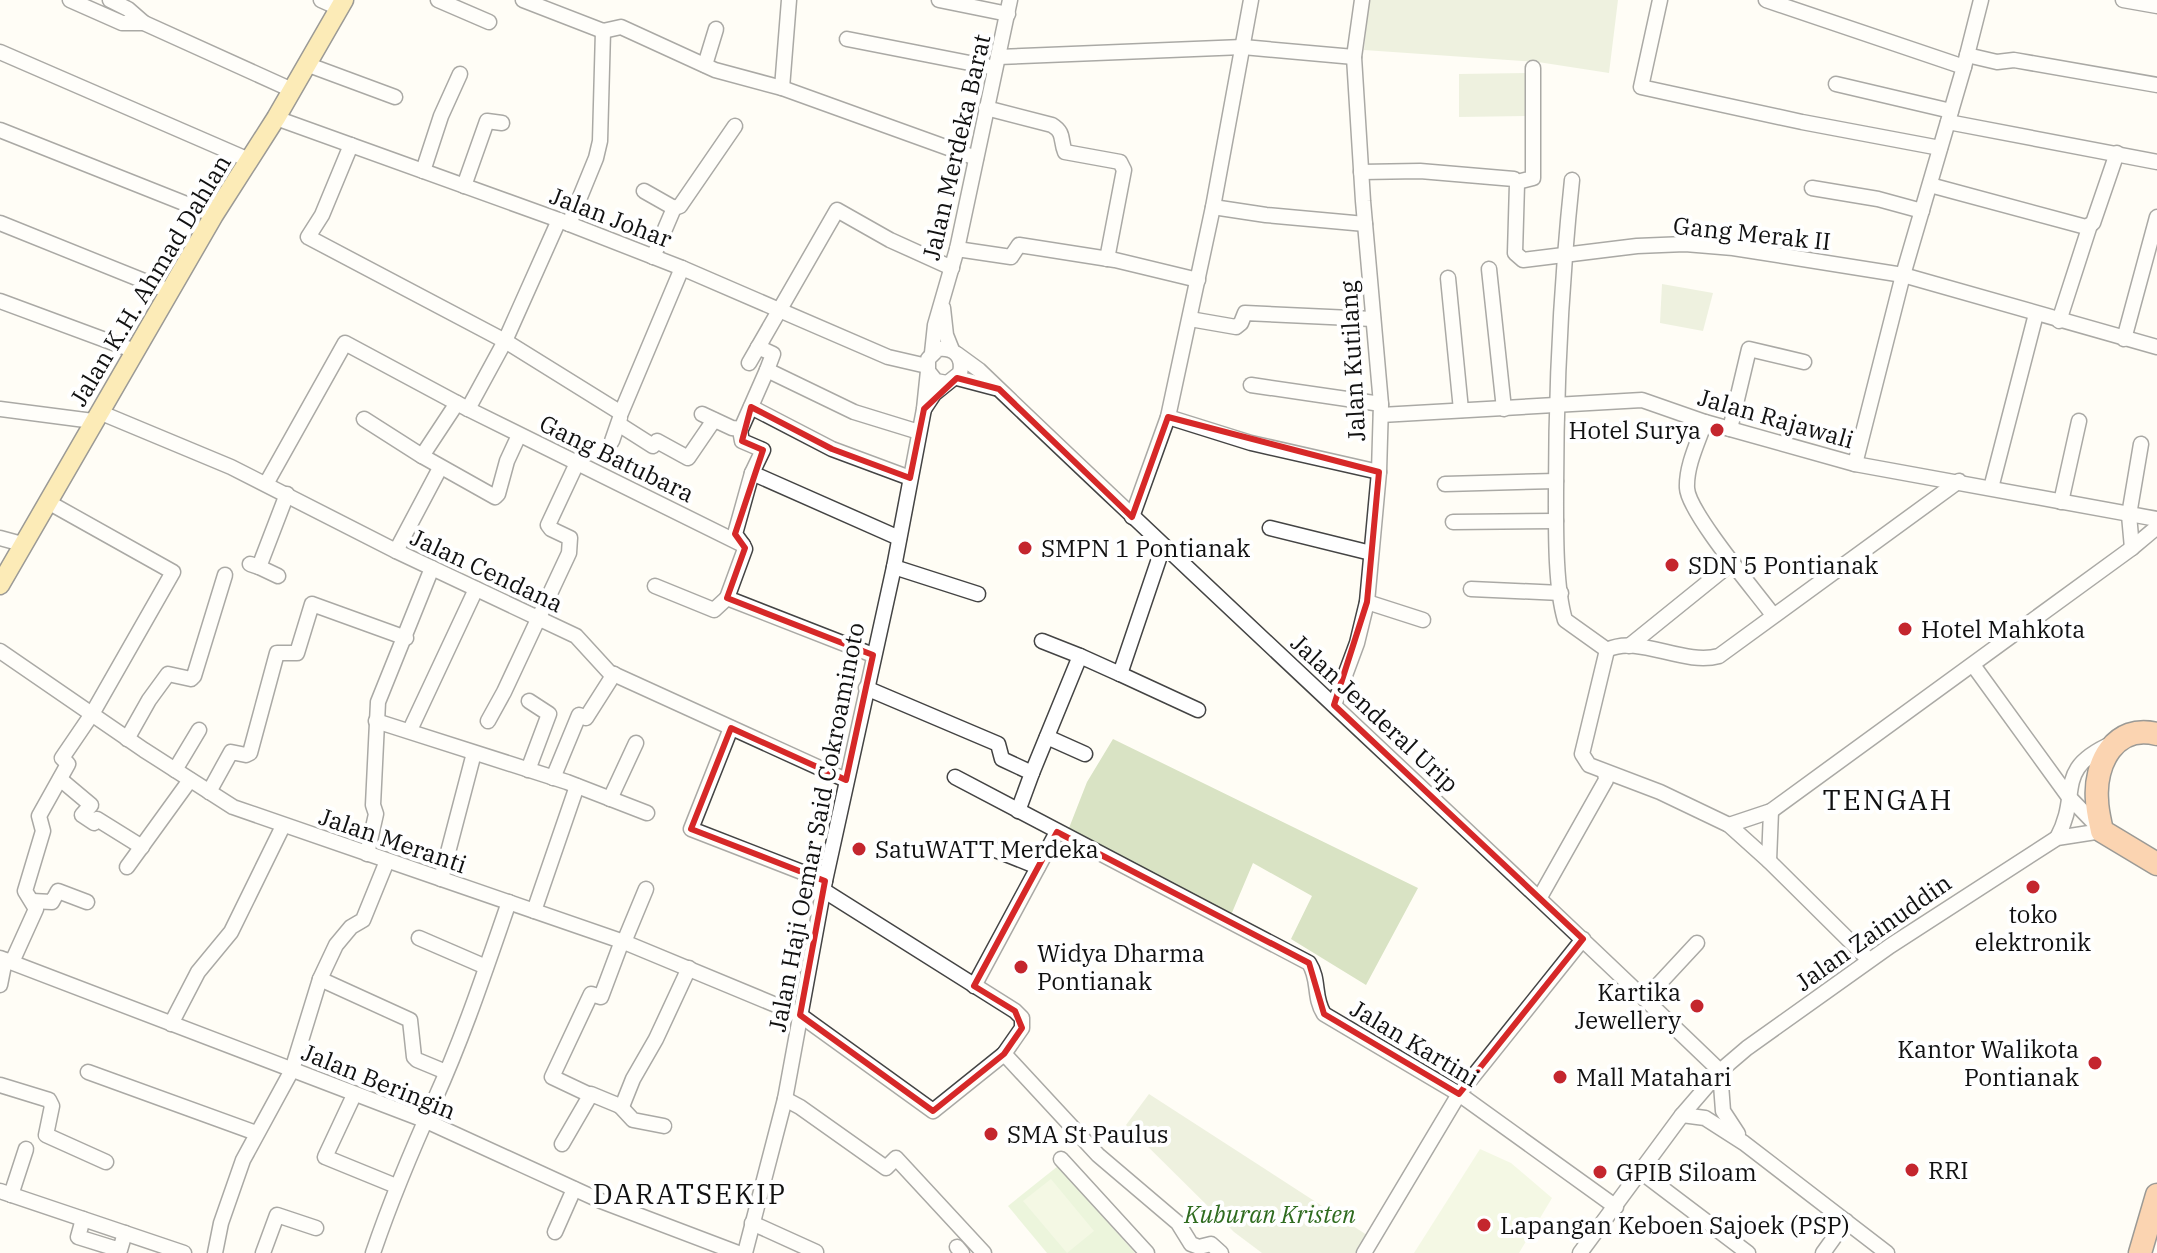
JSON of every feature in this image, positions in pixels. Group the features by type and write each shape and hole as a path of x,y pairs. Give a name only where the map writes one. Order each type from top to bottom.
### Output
{"highway":[{"path":"2157,734 2140,732 2116,741 2106,755 2097,781 2102,831 2157,864"},
{"path":"2140,1253 2157,1195"}],"main road":[{"name":"Jalan K.H. Ahmad Dahlan","path":"0,585 169,291 276,118 341,4"}],"street":[{"path":"70,0 122,23 144,23"},
{"path":"110,0 128,9 144,23 292,90"},
{"path":"321,0 341,4"},
{"path":"438,0 489,22"},
{"path":"523,0 603,31 621,27 741,79 782,88 976,158"},
{"path":"782,88 789,0"},
{"path":"939,0 975,7 1004,8"},
{"path":"1132,517 1168,417 1213,207 1251,0"},
{"name":"Jalan Kutilang","path":"1334,705 1357,643 1367,602 1379,472 1381,409 1354,57 1362,0"},
{"path":"1660,0 1641,87 1940,148"},
{"path":"1766,0 1966,61 2014,60 2157,85"},
{"path":"1855,464 1903,275 1981,0"},
{"path":"2132,1 2157,6"},
{"name":"Jalan Merdeka Barat","path":"929,363 935,325 957,249 996,62 1004,8"},
{"path":"705,65 716,29"},
{"path":"422,456 463,406 505,341 596,158 600,141 603,31"},
{"path":"847,39 996,62 1243,47 1354,57"},
{"path":"0,52 249,160"},
{"path":"306,64 395,97"},
{"path":"1361,172 1461,174 1512,178 1517,182 1533,178 1533,68"},
{"path":"423,171 441,116 460,74"},
{"path":"1836,84 1949,117 2157,162"},
{"path":"986,108 1052,125 1060,130 1065,152 1120,162 1124,170 1107,259"},
{"name":"Jalan Johar","path":"276,118 682,268 888,357 929,363"},
{"path":"464,186 487,121 502,123"},
{"path":"644,191 674,208 680,206 735,126"},
{"path":"0,130 214,215"},
{"path":"351,145 322,215 308,237 505,341 620,419 653,446 657,441 688,458 708,417 740,430"},
{"path":"2059,321 2117,153"},
{"path":"1572,180 1564,255 1556,404 1556,521 1561,593 1565,620 1607,650"},
{"name":"Gang Merak II","path":"1517,182 1516,255 1523,260 1637,246 1697,245 1787,256 1903,275 2157,347"},
{"path":"1930,185 2086,227 2090,225"},
{"path":"1812,188 1878,199 1922,211"},
{"path":"1213,207 1365,224"},
{"path":"653,257 674,208"},
{"path":"749,363 837,210 890,240 952,268"},
{"path":"2124,339 2157,217"},
{"path":"0,223 169,291"},
{"path":"957,249 1011,257 1019,245 1107,259 1198,280"},
{"path":"612,441 682,268"},
{"path":"1489,269 1504,409"},
{"path":"1448,278 1461,410"},
{"path":"0,301 135,351"},
{"path":"924,409 934,394 952,380 962,366 946,335 942,304"},
{"path":"1190,319 1236,327 1245,313 1373,319"},
{"path":"1991,488 2036,314"},
{"name":"Gang Batubara","path":"266,484 345,343 519,435 743,545"},
{"path":"655,586 714,610 727,598 745,549 735,534 752,473 763,450 742,441 740,430 773,354 758,347"},
{"path":"955,352 945,348 929,363 936,381 952,380 999,389"},
{"path":"1730,429 1749,349 1804,362"},
{"name":"Jalan Jenderal Urip","path":"955,352 999,389 1163,547 1540,897 1720,1071"},
{"name":"Jalan Haji Oemar Said Cokroaminoto","path":"745,1253 785,1099 824,886 894,567 924,409 929,363"},
{"path":"767,370 854,412 919,432"},
{"name":"Jalan Rajawali","path":"1251,385 1381,409 1504,409 1642,400 1705,422 1855,464 1991,488 2063,495 2129,515 2157,519"},
{"path":"751,407 832,449 910,478"},
{"name":"Jalan Cendana","path":"0,409 96,416 266,484 396,551 576,636 614,674 846,780"},
{"path":"1168,417 1251,443 1379,472"},
{"path":"364,419 440,468 495,497 519,435"},
{"path":"2063,495 2079,421"},
{"path":"1705,422 1689,472 1688,492 1705,524 1773,615"},
{"path":"2137,544 2129,515 2141,444"},
{"path":"488,721 569,553 570,538 551,529 549,522 577,463"},
{"path":"396,551 440,468"},
{"path":"752,473 899,538"},
{"path":"1445,484 1556,481"},
{"path":"1607,650 1629,646 1706,660 1719,656 1959,481"},
{"path":"278,576 254,565 287,494"},
{"path":"0,985 6,960 36,909 25,891 43,831 39,816 68,764 62,758 92,714 173,572 48,502"},
{"path":"1453,522 1556,521"},
{"path":"1729,825 1771,811 2157,527"},
{"path":"1270,528 1371,553"},
{"path":"2137,544 2157,533"},
{"path":"0,538 22,544"},
{"path":"1120,674 1163,547"},
{"path":"1629,646 1733,562"},
{"path":"894,567 978,594"},
{"path":"367,854 377,812 373,805 378,702 432,568"},
{"path":"127,739 168,674 191,679 194,676 225,575"},
{"path":"410,730 476,589"},
{"path":"1471,589 1561,593"},
{"path":"727,598 873,655"},
{"path":"1367,602 1423,620"},
{"path":"209,792 231,752 250,753 277,653 295,654 298,651 312,604 406,638"},
{"path":"1042,641 1198,710"},
{"path":"1607,650 1582,748 1589,765 1660,792 1729,825 1869,960"},
{"name":"Jalan Meranti","path":"0,651 127,739 233,807 623,942 800,1015 933,1111 1004,1054"},
{"path":"1018,811 1080,656"},
{"path":"1973,665 2068,796 2102,831"},
{"path":"553,778 579,715 586,718 614,674"},
{"path":"866,688 996,743 1000,746 1002,759 1032,773"},
{"path":"528,770 549,714 535,701"},
{"path":"376,721 577,786 647,813"},
{"path":"731,728 691,829 824,886 1015,1011 1022,1018 1022,1028 1004,1054 1098,1155 1178,1223 1191,1244 1199,1247 1211,1244 1221,1253"},
{"path":"175,770 199,730"},
{"path":"1047,737 1085,754"},
{"path":"2044,763 2061,768 2079,763 2116,741"},
{"path":"610,799 636,743"},
{"path":"441,879 474,753"},
{"path":"2057,838 2066,818 2073,773 2079,763"},
{"path":"1540,897 1606,780 1605,772"},
{"name":"Jalan Kartini","path":"955,777 1309,963 1316,974 1317,1004 1324,1014 1459,1094 1616,1207"},
{"path":"60,779 91,805 82,815 94,823 97,819 142,847"},
{"path":"127,867 190,780"},
{"path":"534,911 577,786"},
{"path":"1769,861 1771,811"},
{"path":"171,1024 198,972 231,932 283,826"},
{"name":"Jalan Zainuddin","path":"1580,1253 1682,1115 1720,1071 1757,1040 1869,960 2057,838 2102,831"},
{"path":"974,986 1057,832"},
{"path":"993,849 1038,867"},
{"path":"215,1253 232,1188 256,1133 292,1070 320,979 336,945 351,927 363,920 387,861"},
{"path":"646,889 601,997 591,994 552,1077 620,1106 633,1120 664,1126"},
{"path":"32,901 52,902 58,891 87,902"},
{"path":"373,1253 396,1186 446,1072 509,902"},
{"path":"419,938 486,967"},
{"path":"1364,1253 1459,1094 1583,939"},
{"path":"1645,999 1697,943"},
{"name":"Jalan Beringin","path":"6,960 424,1120 574,1189 738,1253"},
{"path":"620,1106 689,968"},
{"path":"320,979 410,1020 414,1057 446,1072"},
{"path":"1720,1071 1723,1111 1744,1143"},
{"path":"88,1072 256,1133"},
{"path":"0,1085 51,1101 46,1135 106,1162"},
{"path":"354,1095 325,1157 396,1186"},
{"path":"562,1144 590,1095"},
{"path":"785,1099 886,1168 896,1158 984,1253"},
{"path":"1682,1115 1705,1118 1744,1143 1887,1253"},
{"path":"26,1149 6,1193 184,1253"},
{"path":"1061,1159 1147,1253"},
{"path":"1641,1172 1748,1253"},
{"path":"555,1232 574,1189"},
{"path":"263,1253 277,1215 316,1228"},
{"path":"83,1219 78,1237 120,1251 125,1233"},
{"path":"1823,1253 1846,1221"},
{"path":"752,1223 816,1252"}],"highlighted area":[{"path":"957,378 999,389 1132,517 1168,417 1379,472 1367,602 1334,705 1583,939 1459,1094 1324,1014 1309,963 1057,832 974,986 1015,1011 1022,1028 1004,1054 933,1111 800,1015 825,881 691,829 731,728 846,780 873,655 727,598 745,548 735,534 763,450 742,441 751,407 832,449 910,478 924,409"}],"green space":[{"path":"1369,0 1618,0 1609,73 1538,62 1364,50"},
{"path":"1531,73 1532,116 1459,117 1459,74"},
{"path":"1662,284 1713,293 1703,331 1660,323"},
{"path":"1113,739 1418,888 1366,985 1291,939 1312,896 1253,863 1231,915 1069,828 1087,782"},
{"name":"Kuburan Kristen","path":"1149,1094 1370,1237 1359,1253 1262,1253 1234,1232 1126,1125"},
{"name":"Lapangan Keboen Sajoek (PSP)","path":"1480,1149 1511,1163 1552,1198 1519,1253 1414,1253"},
{"path":"1058,1166 1135,1253 1047,1253 1008,1206"},
{"path":"1051,1179 1094,1231 1067,1253 1023,1201"}],"place":[{"name":"Hotel Surya","path":"1717,430"},
{"name":"SMPN 1 Pontianak","path":"1025,548"},
{"name":"SDN 5 Pontianak","path":"1672,565"},
{"name":"Hotel Mahkota","path":"1905,629"},
{"name":"SatuWATT Merdeka","path":"859,849"},
{"name":"toko elektronik","path":"2033,887"},
{"name":"Widya Dharma Pontianak","path":"1021,967"},
{"name":"Kartika Jewellery","path":"1697,1006"},
{"name":"Kantor Walikota Pontianak","path":"2095,1063"},
{"name":"Mall Matahari","path":"1560,1077"},
{"name":"SMA St Paulus","path":"991,1134"},
{"name":"RRI","path":"1912,1170"},
{"name":"GPIB Siloam","path":"1600,1172"},
{"name":"Lapangan Keboen Sajoek (PSP)","path":"1484,1225"}],"district":[{"name":"TENGAH","path":"1888,799"},
{"name":"DARATSEKIP","path":"690,1193"}]}
